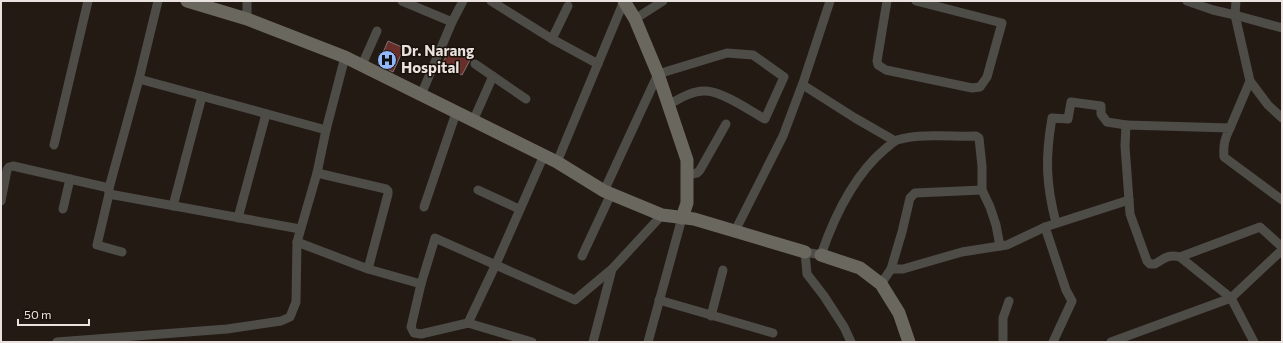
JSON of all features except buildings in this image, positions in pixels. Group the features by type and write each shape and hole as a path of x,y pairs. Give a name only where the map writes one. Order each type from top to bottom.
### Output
{"street":[{"path":"54,145 88,1"},
{"path":"122,252 97,245 109,191 158,1"},
{"path":"187,1 247,19 345,57 544,155 607,192 662,215 694,219 805,252 821,255 860,268 880,284 899,313 909,342"},
{"path":"247,1 247,19"},
{"path":"402,1 452,22"},
{"path":"421,95 452,22 464,1"},
{"path":"492,1 552,39 598,64"},
{"path":"624,1 635,19 658,74 687,160 687,203 648,342"},
{"path":"557,162 624,1"},
{"path":"635,19 663,1"},
{"path":"735,231 783,136 830,1"},
{"path":"887,1 877,62 878,65 886,70 972,88 980,87 987,77 1002,23 916,1"},
{"path":"1187,1 1213,10 1282,28"},
{"path":"1236,1 1235,15 1250,81 1268,105 1282,118"},
{"path":"552,39 568,6"},
{"path":"362,65 377,31"},
{"path":"582,256 607,192 658,74 727,53 753,55 784,77 765,119 719,94 705,90 690,94 668,105"},
{"path":"57,342 227,329 281,321 290,317 296,302 297,242 317,173 326,130 345,57"},
{"path":"475,64 526,100"},
{"path":"473,121 493,76"},
{"path":"139,79 326,130"},
{"path":"1250,81 1224,140 1224,157 1282,200"},
{"path":"802,85 895,141"},
{"path":"173,206 202,96"},
{"path":"1056,223 1048,182 1047,160 1052,118 1068,118 1071,102 1101,106 1101,114 1107,122 1126,125 1230,128"},
{"path":"424,207 456,113"},
{"path":"238,218 266,114"},
{"path":"687,175 697,173 700,170 726,124"},
{"path":"1126,125 1125,146 1130,214 1147,261 1150,264 1155,264 1172,255 1180,257 1231,298 1254,342"},
{"path":"821,255 830,230 846,197 865,170 875,158 895,141 914,137 976,136 979,138 982,166 982,190 996,225 1000,246"},
{"path":"468,323 544,155"},
{"path":"1,202 7,170 9,167 13,166 70,179 109,191 173,206 300,230"},
{"path":"317,173 386,189 388,191 368,269"},
{"path":"63,208 70,179"},
{"path":"478,190 519,210"},
{"path":"880,284 891,269 910,198 915,193 982,190"},
{"path":"891,269 903,269 962,252 1007,245 1045,227 1129,200"},
{"path":"532,342 468,323 421,334 414,333 411,327 421,284 435,238 574,300 612,269 662,215"},
{"path":"1045,227 1066,290 1072,301 1053,342"},
{"path":"1111,342 1231,298 1282,248 1260,227 1180,257"},
{"path":"297,242 368,269 421,284"},
{"path":"805,252 807,274 824,296 844,327 851,342"},
{"path":"592,342 612,269"},
{"path":"712,316 723,270"},
{"path":"659,300 773,334"},
{"path":"1003,342 1003,318 1009,301"}],"place":[{"name":"Dr. Narang Hospital","path":"387,60"}]}
